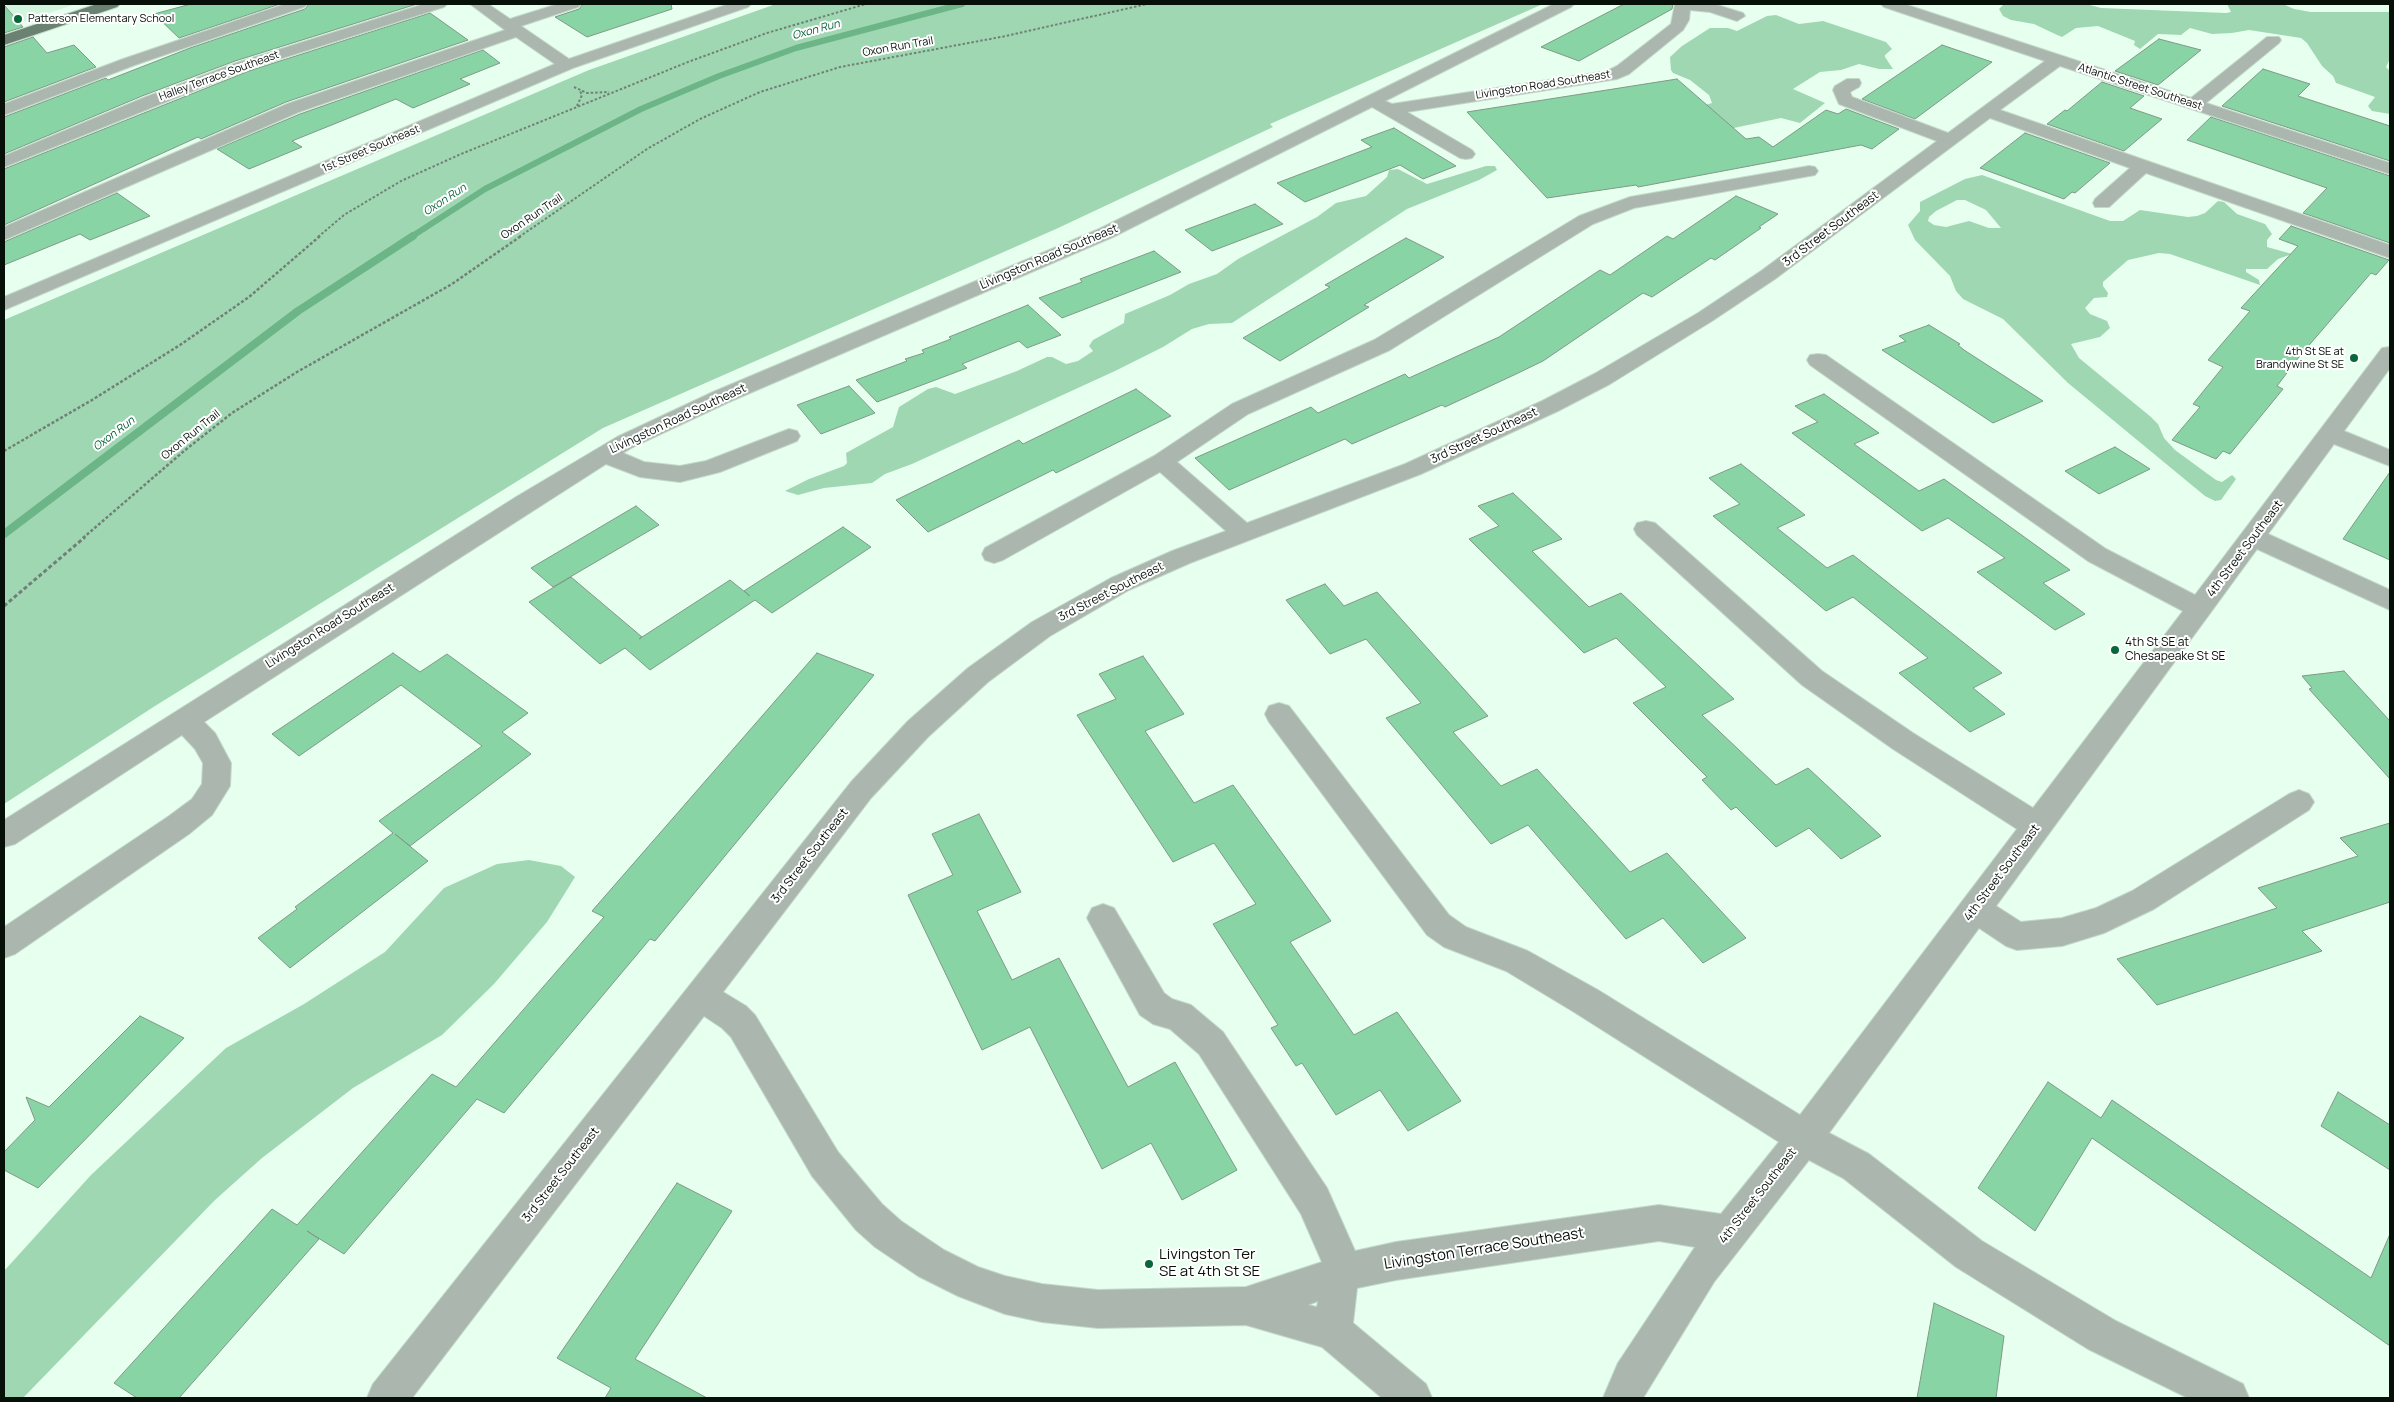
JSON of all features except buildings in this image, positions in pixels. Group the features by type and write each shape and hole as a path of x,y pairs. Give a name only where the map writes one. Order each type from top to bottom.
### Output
{"main road":[{"path":"4,40 112,4"}],"street":[{"path":"4,110 147,55 299,4"},
{"name":"Halley Terrace Southeast","path":"4,162 235,69 325,38 439,4"},
{"path":"478,4 567,65"},
{"path":"4,234 293,108 513,28 573,4"},
{"name":"1st Street Southeast","path":"4,304 567,65 742,4"},
{"name":"Livingston Road Southeast","path":"4,835 604,454 721,397 1088,241 1380,105 1566,4"},
{"path":"1683,4 1712,8 1737,16"},
{"name":"Livingston Road Southeast","path":"1380,105 1618,73 1677,27 1681,20 1683,4"},
{"name":"Atlantic Street Southeast","path":"1889,4 2390,169"},
{"path":"2194,104 2273,40"},
{"name":"3rd Street Southeast","path":"387,1398 861,790 918,729 958,692 1027,639 1087,602 1160,565 1370,487 1413,469 1550,406 1602,379 1742,293 2057,60"},
{"path":"1853,83 1841,90 1845,100 1951,140"},
{"path":"1380,105 1466,154"},
{"path":"1988,112 2390,252"},
{"path":"2102,203 2143,166"},
{"path":"994,554 1162,460 1240,409 1382,345 1586,220 1630,203 1808,171"},
{"name":"4th Street Southeast","path":"1623,1398 1632,1377 1701,1269 1804,1138 2390,353"},
{"path":"1818,360 2097,555 2200,609"},
{"path":"2330,434 2390,459"},
{"path":"604,454 640,469 680,474 712,467 788,436"},
{"path":"1162,460 1243,533"},
{"path":"1646,529 1812,678 1903,741 2037,826"},
{"path":"2253,537 2390,601"},
{"path":"1279,714 1438,925 1455,937 1517,961 1586,1001 1804,1138 1856,1166 1969,1254 2102,1335 2229,1398"},
{"path":"4,944 202,807 216,786 218,763 205,741 184,719"},
{"path":"1975,909 2017,936 2062,932 2104,919 2144,900 2299,802"},
{"path":"1103,918 1152,1004 1165,1013 1178,1016 1210,1042 1314,1201 1333,1240 1340,1264 1332,1331"},
{"name":"Livingston Terrace Southeast","path":"701,996 734,1017 743,1026 796,1118 842,1187 888,1234 931,1263 970,1283 1005,1295 1061,1306 1098,1309 1246,1306 1340,1275 1396,1261 1659,1223 1728,1233"},
{"name":"Livingston Terrace Southeast","path":"1246,1306 1332,1331 1412,1398"}],"path":[{"path":"4,451 149,365 234,308 273,278 331,226 365,201 438,164 577,106 742,42 866,4"},
{"name":"Oxon Run Trail","path":"4,606 184,451 232,413 312,363 452,284 647,149 700,119 768,90 840,67 1006,36 1148,4"},
{"path":"574,87 587,93 613,92"},
{"path":"577,106 582,95 580,90"}],"shaded area":[{"name":"Patterson Elementary School","path":"4,4 76,4 4,28"},
{"path":"776,4 1543,4 1270,124 1273,127 1056,229 603,428 155,706 4,804 4,320 589,70"},
{"path":"2004,4 2086,4 2101,8 2226,13 2231,12 2227,4 2283,4 2294,9 2311,12 2390,12 2390,59 2386,67 2390,71 2390,114 2372,111 2368,106 2375,97 2336,83 2333,76 2322,66 2307,43 2301,38 2249,30 2212,34 2190,28 2181,35 2158,34 2140,49 2134,45 2135,41 2098,26 2076,28 2062,37 2034,24 2011,20 2003,16 1999,9"},
{"path":"1776,15 1799,24 1823,21 1886,42 1892,49 1885,57 1893,69 1879,69 1859,64 1841,70 1820,72 1793,89 1825,103 1800,123 1781,118 1729,129 1702,106 1712,103 1709,95 1690,80 1673,73 1670,57 1682,46 1710,28 1728,28 1737,31 1767,16"},
{"path":"1486,166 1495,166 1497,170 1479,180 1407,209 1232,323 1209,324 1192,329 1163,347 1115,371 912,464 885,474 872,483 824,488 798,495 785,491 809,479 844,466 847,463 846,453 893,427 899,407 928,389 936,387 955,394 1017,371 1047,357 1052,357 1066,364 1078,361 1093,351 1089,346 1093,340 1124,323 1125,314 1170,295 1189,284 1217,274 1238,259 1317,217 1336,203 1366,196 1387,177 1389,170 1398,169 1427,184"},
{"path":"1982,175 2110,221 2123,221 2140,210 2188,217 2197,216 2205,213 2218,201 2224,202 2237,214 2265,224 2272,234 2267,240 2267,247 2292,254 2278,259 2267,269 2246,269 2246,272 2259,280 2260,285 2170,254 2159,253 2128,260 2103,282 2103,286 2108,293 2107,297 2094,298 2085,308 2090,314 2107,321 2110,328 2100,337 2071,344 2079,358 2158,424 2164,438 2175,450 2216,480 2222,482 2232,475 2236,479 2221,500 2215,501 2205,496 2068,383 2003,319 1963,299 1956,291 1950,276 1915,240 1908,225 1920,211 1920,202 1965,179","holes":["1957,200 1965,200 1986,210 2001,228 1989,228 1969,221 1946,227 1934,225 1928,221 1929,217 1936,211"]},
{"path":"529,860 561,866 575,877 547,922 494,984 442,1035 353,1088 262,1158 215,1200 23,1398 4,1398 4,1271 91,1175 226,1048 304,1004 385,952 444,888 497,864"}],"waterway":[{"name":"Oxon Run","path":"411,237 485,189 641,109 719,76 796,48 962,4"},
{"name":"Oxon Run","path":"4,534 298,311 413,236"}],"place":[{"name":"Patterson Elementary School","path":"18,19"},
{"name":"4th St SE at Brandywine St SE","path":"2354,358"},
{"name":"4th St SE at Chesapeake St SE","path":"2115,650"},
{"name":"Livingston Ter SE at 4th St SE","path":"1149,1264"}]}
